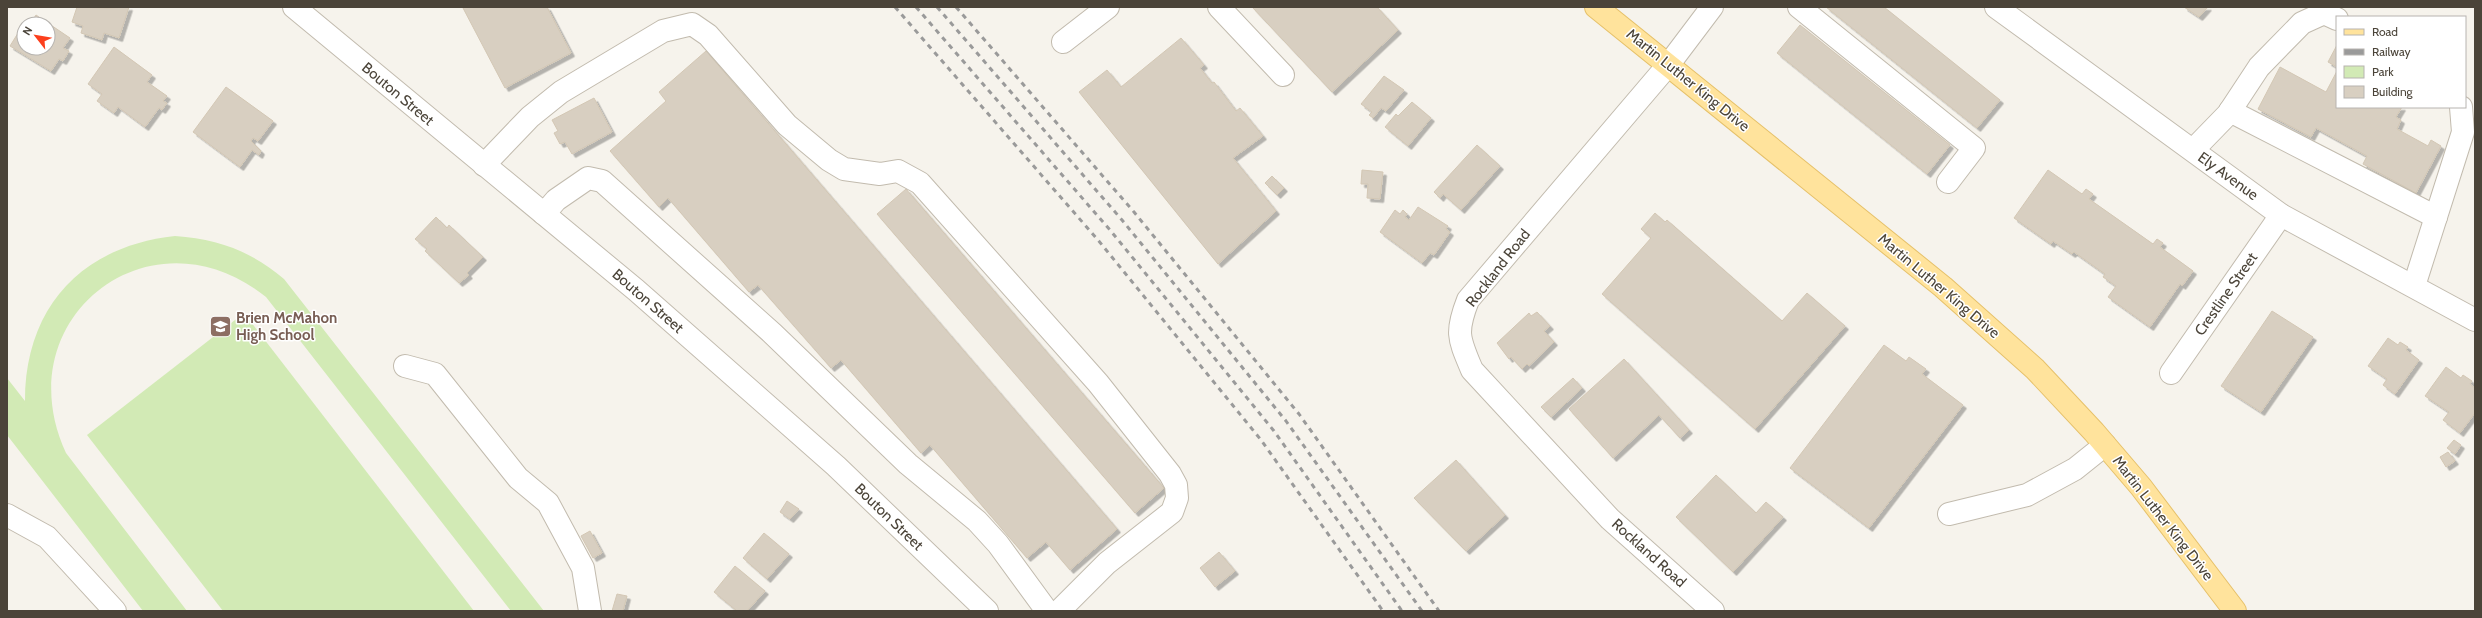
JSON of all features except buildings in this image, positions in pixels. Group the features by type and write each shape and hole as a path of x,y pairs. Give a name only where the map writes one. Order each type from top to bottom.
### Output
{"main road":[{"name":"Martin Luther King Drive","path":"1596,7 1669,64 1943,287 2035,369 2105,445 2141,487 2235,611"}],"street":[{"name":"Bouton Street","path":"294,7 636,290 836,466 988,611"},
{"path":"1063,42 1108,7"},
{"path":"1219,7 1283,75"},
{"name":"Rockland Road","path":"1712,7 1669,64 1468,300 1460,321 1460,340 1472,370 1610,519 1713,611"},
{"path":"1799,7 1974,148 1948,182"},
{"name":"Ely Avenue","path":"1996,7 2281,215 2475,320"},
{"path":"2192,150 2230,111 2259,66 2302,23 2330,16"},
{"path":"484,165 530,117 561,92 663,31 692,24 708,35 787,124 829,160 844,169 880,174 898,171 920,183 946,209 1098,383 1170,474 1176,485 1177,498 1172,512 1108,563 1058,611"},
{"path":"2414,286 2463,132 2462,109"},
{"path":"2230,111 2436,217"},
{"path":"544,214 556,200 588,178 602,181 772,333 908,464 977,522 998,544 1047,611"},
{"name":"Crestline Street","path":"2170,373 2281,215"},
{"path":"405,366 435,374 518,478 548,503 584,568 590,611"},
{"path":"1949,514 2027,495 2076,469 2105,445"},
{"path":"7,515 47,538 115,611"}],"green space":[{"path":"175,236 206,240 233,248 259,261 284,279 544,611 511,611 266,297 222,272 177,263 135,270 99,290 71,320 55,359 52,404 66,453 187,611 143,611 7,435 7,378 25,401 28,367 35,337 48,310 65,287 87,268 112,253 142,242"},
{"path":"244,313 474,611 223,611 87,435"}],"railway":[{"path":"895,7 1098,240 1261,440 1383,611"},
{"path":"916,7 1110,230 1274,431 1402,611"},
{"path":"937,7 1122,220 1286,421 1422,611"},
{"path":"956,7 1134,212 1299,414 1439,611"}],"place":[{"name":"Brien McMahon High School","path":"220,327"}]}
